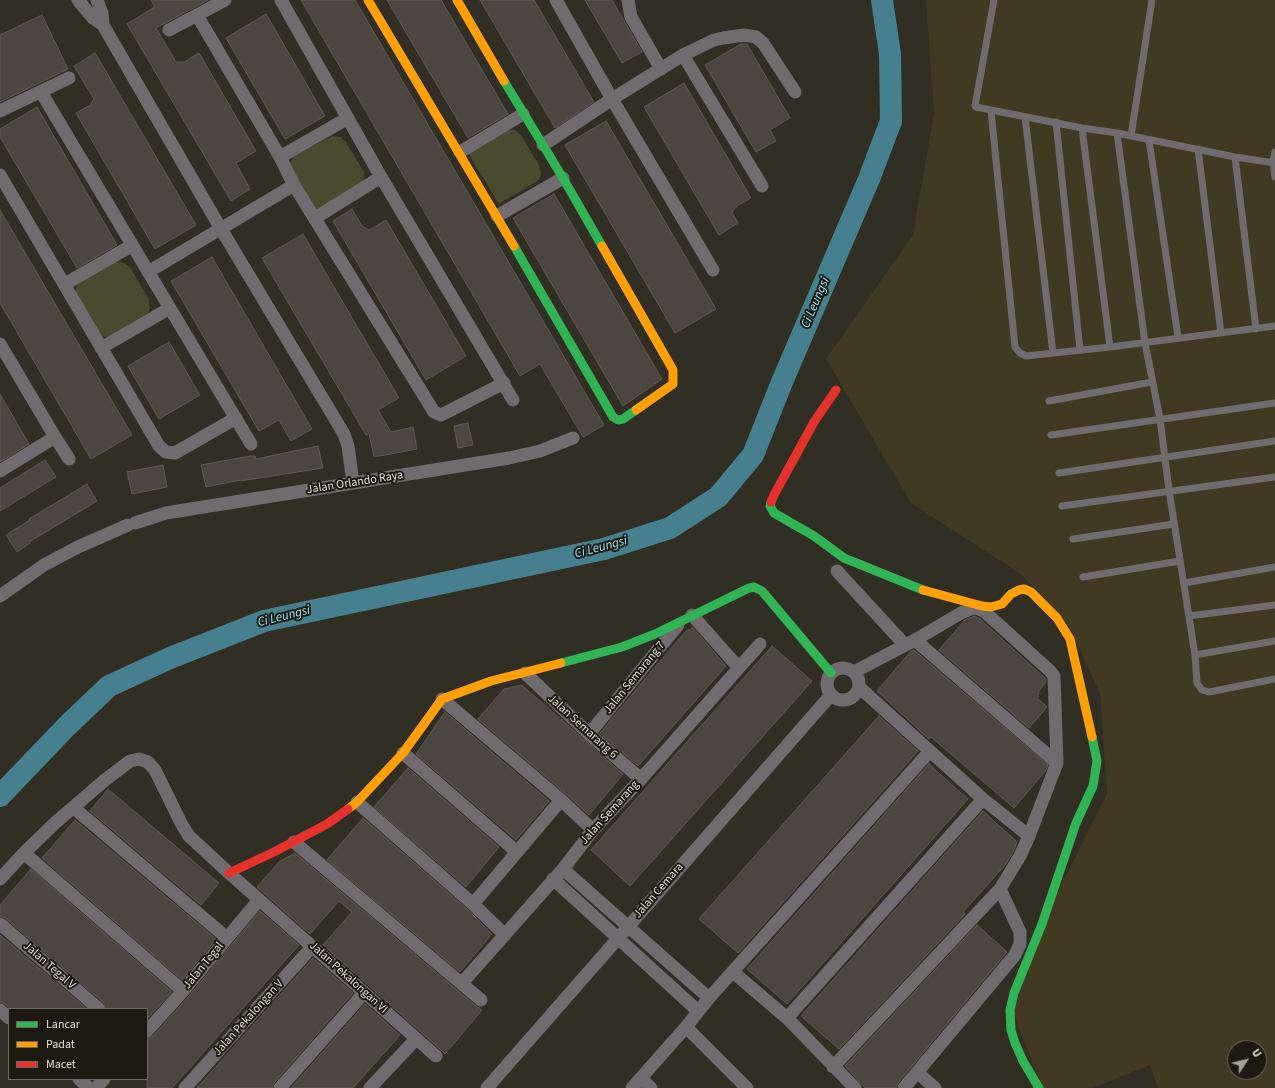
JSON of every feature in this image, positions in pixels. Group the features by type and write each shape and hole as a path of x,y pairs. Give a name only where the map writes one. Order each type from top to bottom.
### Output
{"street":[{"path":"78,0 93,18 103,25 221,229 344,434 348,446 352,483"},
{"path":"97,0 102,13 103,25"},
{"path":"169,30 225,0"},
{"path":"281,0 381,177 513,400"},
{"path":"368,0 460,152 613,417 618,420 623,419 673,384 673,370 563,178 523,114 457,0"},
{"path":"556,0 612,99 713,270"},
{"path":"628,0 631,17 661,69"},
{"path":"197,15 280,157 294,185 434,412 441,415 504,383"},
{"path":"543,145 612,99 683,55 714,40 723,38 744,35 756,37 764,43 795,92"},
{"path":"683,55 762,186"},
{"path":"0,111 69,78"},
{"path":"41,92 251,444"},
{"path":"460,152 523,114"},
{"path":"280,157 348,118"},
{"path":"0,175 159,446 166,452 175,453 236,418"},
{"path":"315,218 381,177"},
{"path":"497,216 563,178"},
{"path":"148,272 294,185"},
{"path":"65,284 132,246"},
{"path":"101,348 170,308"},
{"path":"0,344 69,459"},
{"path":"836,390 814,422 774,495 770,506 774,513 814,536 844,558 927,592 991,607 1002,604 1011,594 1024,589 1031,592 1057,618 1070,639 1098,761 1093,786 1076,823 1042,924 1014,993 1010,1010 1011,1030 1015,1043 1023,1061 1039,1088"},
{"path":"0,471 55,437"},
{"name":"Jalan Orlando Raya","path":"0,596 44,565 78,547 132,524 166,513 508,458 540,451 572,438"},
{"path":"837,572 910,642 1057,764"},
{"path":"229,873 294,842 327,824 357,802 403,753 442,699 491,681 622,647 655,634 750,588 759,588 762,591 831,674"},
{"path":"833,1066 1000,889 1030,836 1057,764 1054,676 985,612 970,608 854,672"},
{"path":"687,618 739,668"},
{"name":"Jalan Semarang 7","path":"589,734 687,618"},
{"name":"Jalan Semarang","path":"462,983 563,869 594,830 760,644"},
{"path":"847,668 854,672 859,679 859,687 855,695 849,699 840,700 831,695 828,689 828,681 831,674 838,669 847,668"},
{"name":"Jalan Semarang 6","path":"525,673 589,734 641,779"},
{"path":"859,687 983,799 1030,836"},
{"name":"Jalan Cemara","path":"493,1086 628,927 831,695"},
{"path":"442,699 594,830"},
{"path":"632,1088 709,998 930,751"},
{"path":"403,753 517,852"},
{"name":"Jalan Pekalongan VI","path":"74,808 105,780 130,761 139,759 148,762 155,770 189,836 259,900 436,1056"},
{"path":"787,1018 983,799"},
{"path":"473,904 561,800"},
{"path":"357,802 473,904 505,935"},
{"path":"0,879 24,853 74,808 227,938"},
{"path":"294,842 481,1000"},
{"path":"24,853 183,991"},
{"path":"563,869 709,998"},
{"path":"553,879 698,1011"},
{"path":"904,1088 1016,955 1020,944 1020,932 1000,889"},
{"name":"Jalan Tegal","path":"148,1030 183,991 259,900"},
{"name":"Jalan Tegal V","path":"0,924 98,1008"},
{"name":"Jalan Pekalongan V","path":"185,1088 312,947"},
{"path":"733,972 787,1018 854,1088"},
{"path":"280,1088 364,993"},
{"path":"0,1010 8,1017"},
{"path":"686,1026 747,1088"},
{"path":"370,1088 416,1039"},
{"path":"917,1072 935,1088"},
{"path":"640,1078 651,1088"},
{"path":"80,1080 89,1088"},
{"path":"96,1088 103,1080"}],"lane":[{"path":"994,0 975,106 978,108 1082,128 1117,133 1235,157 1274,163"},
{"path":"1131,136 1152,0"},
{"path":"991,111 1015,347 1020,353 1026,356 1145,343 1178,337 1275,326"},
{"path":"1025,117 1053,353"},
{"path":"1056,122 1080,350"},
{"path":"1082,128 1110,347"},
{"path":"1117,133 1145,343 1160,419 1164,458 1195,655 1198,683 1202,690 1209,692 1275,679"},
{"path":"1149,140 1178,337"},
{"path":"1198,149 1220,333"},
{"path":"1275,152 1275,176"},
{"path":"1235,157 1256,328"},
{"path":"1049,401 1152,382"},
{"path":"1051,435 1275,403"},
{"path":"1059,473 1275,441"},
{"path":"1062,506 1169,490 1275,477"},
{"path":"1073,539 1174,524"},
{"path":"1083,578 1180,561"},
{"path":"1184,583 1275,567"},
{"path":"1189,616 1275,605"},
{"path":"1195,655 1275,641"}],"shaded area":[{"path":"926,0 1275,0 1275,1088 1158,1088 1150,1065 1093,1088 1042,1088 1013,1013 1018,970 1107,794 1100,693 1066,621 1022,575 911,503 826,359 913,235 934,113"}],"green space":[{"path":"507,129 515,130 521,135 539,165 541,174 539,180 499,204 468,153"},
{"path":"332,136 341,137 346,142 364,172 364,182 322,211 313,209 290,164 293,157"},
{"path":"116,262 124,263 130,267 148,298 150,307 148,313 108,337 100,336 75,292 77,285"}],"building":[{"path":"151,0 208,0 156,28 176,62 184,62 199,53 256,151 236,163 250,189 231,201 127,24 155,7"},
{"path":"301,0 355,0 604,425 583,437 540,364 520,376"},
{"path":"387,0 441,0 508,114 468,138"},
{"path":"480,0 534,0 594,102 555,128"},
{"path":"585,0 612,0 642,52 622,63"},
{"path":"266,14 325,116 285,139 226,38"},
{"path":"42,15 68,69 0,102 0,35"},
{"path":"741,44 747,44 790,118 770,130 776,141 756,152 705,65"},
{"path":"95,53 196,225 155,249 76,113 90,105 94,99 74,66"},
{"path":"684,83 751,198 737,206 732,212 738,223 719,235 644,107"},
{"path":"37,107 117,245 77,268 0,137 0,129"},
{"path":"606,121 716,309 675,333 565,145"},
{"path":"554,194 662,379 623,406 513,218"},
{"path":"352,209 362,226 369,230 386,220 466,356 426,380 333,221"},
{"path":"0,210 132,435 91,459 0,303"},
{"path":"303,234 399,398 378,410 391,432 413,427 417,449 374,457 369,433 366,435 262,258"},
{"path":"212,257 312,429 291,441 279,420 259,431 171,281"},
{"path":"169,342 200,395 159,419 128,366"},
{"path":"0,394 29,444 0,462"},
{"path":"468,423 473,445 458,448 454,426"},
{"path":"318,446 323,468 240,480 206,487 201,465 250,456 255,456 256,459"},
{"path":"45,460 56,477 0,511 0,488"},
{"path":"163,465 167,487 132,494 127,472"},
{"path":"87,484 97,501 29,542 30,543 17,552 6,535 30,520 29,519"},
{"path":"974,616 980,619 1046,679 1046,682 1039,691 1037,698 1047,707 1029,728 939,650 965,620"},
{"path":"693,628 726,666 638,766 600,733 686,631"},
{"path":"772,646 812,681 630,886 591,850"},
{"path":"914,650 1048,765 1046,770 1014,808 931,737 929,739 877,691 911,651"},
{"path":"522,685 623,774 589,815 478,719 504,689"},
{"path":"445,712 549,801 516,840 416,754"},
{"path":"879,716 918,751 738,953 699,919"},
{"path":"929,764 968,799 787,1004 747,969"},
{"path":"408,768 499,847 466,887 374,807"},
{"path":"108,789 219,883 201,905 90,811"},
{"path":"983,811 1017,842 1006,864 963,912 965,914 839,1049 801,1016"},
{"path":"363,818 468,910 492,934 460,972 327,860"},
{"path":"75,820 216,939 182,980 42,858"},
{"path":"295,853 482,1010 445,1054 323,945 352,912 339,901 310,934 257,887 279,862"},
{"path":"31,869 172,992 148,1018 148,1008 106,1008 104,1003 5,918 0,916 0,905"},
{"path":"260,911 299,945 172,1088 147,1088 148,1038 153,1036 189,996"},
{"path":"977,925 1007,952 898,1083 896,1088 865,1088 845,1066"},
{"path":"0,935 86,1008 10,1008 0,1002"},
{"path":"313,958 353,993 274,1083 272,1088 197,1088"},
{"path":"365,1004 400,1035 353,1088 291,1088"}],"waterway":[{"name":"Ci Leungsi","path":"0,796 67,726 109,686 170,658 264,621 604,549 670,528 718,497 753,455 782,382 869,179 891,121 890,54 882,0"}],"traffic: fast":[{"path":"504,81 602,246"},
{"path":"514,246 613,417 618,420 623,419 636,410"},
{"path":"771,502 770,506 774,513 814,536 844,558 923,590"},
{"path":"561,663 622,647 655,634 749,588 754,587 762,591 831,673"},
{"path":"1039,1088 1023,1061 1015,1043 1011,1030 1010,1010 1014,993 1042,924 1076,823 1093,786 1097,761 1092,737"}],"traffic: slow":[{"path":"368,0 514,246"},
{"path":"457,0 504,81"},
{"path":"602,246 673,370 673,384 636,410"},
{"path":"923,590 982,606 991,607 1002,604 1011,594 1019,590 1024,589 1031,592 1057,618 1070,639 1092,737"},
{"path":"348,809 357,802 403,753 442,699 491,681 561,663"}],"traffic: jam":[{"path":"771,502 814,422 836,390"},
{"path":"229,873 274,852 327,824 348,809"}]}
